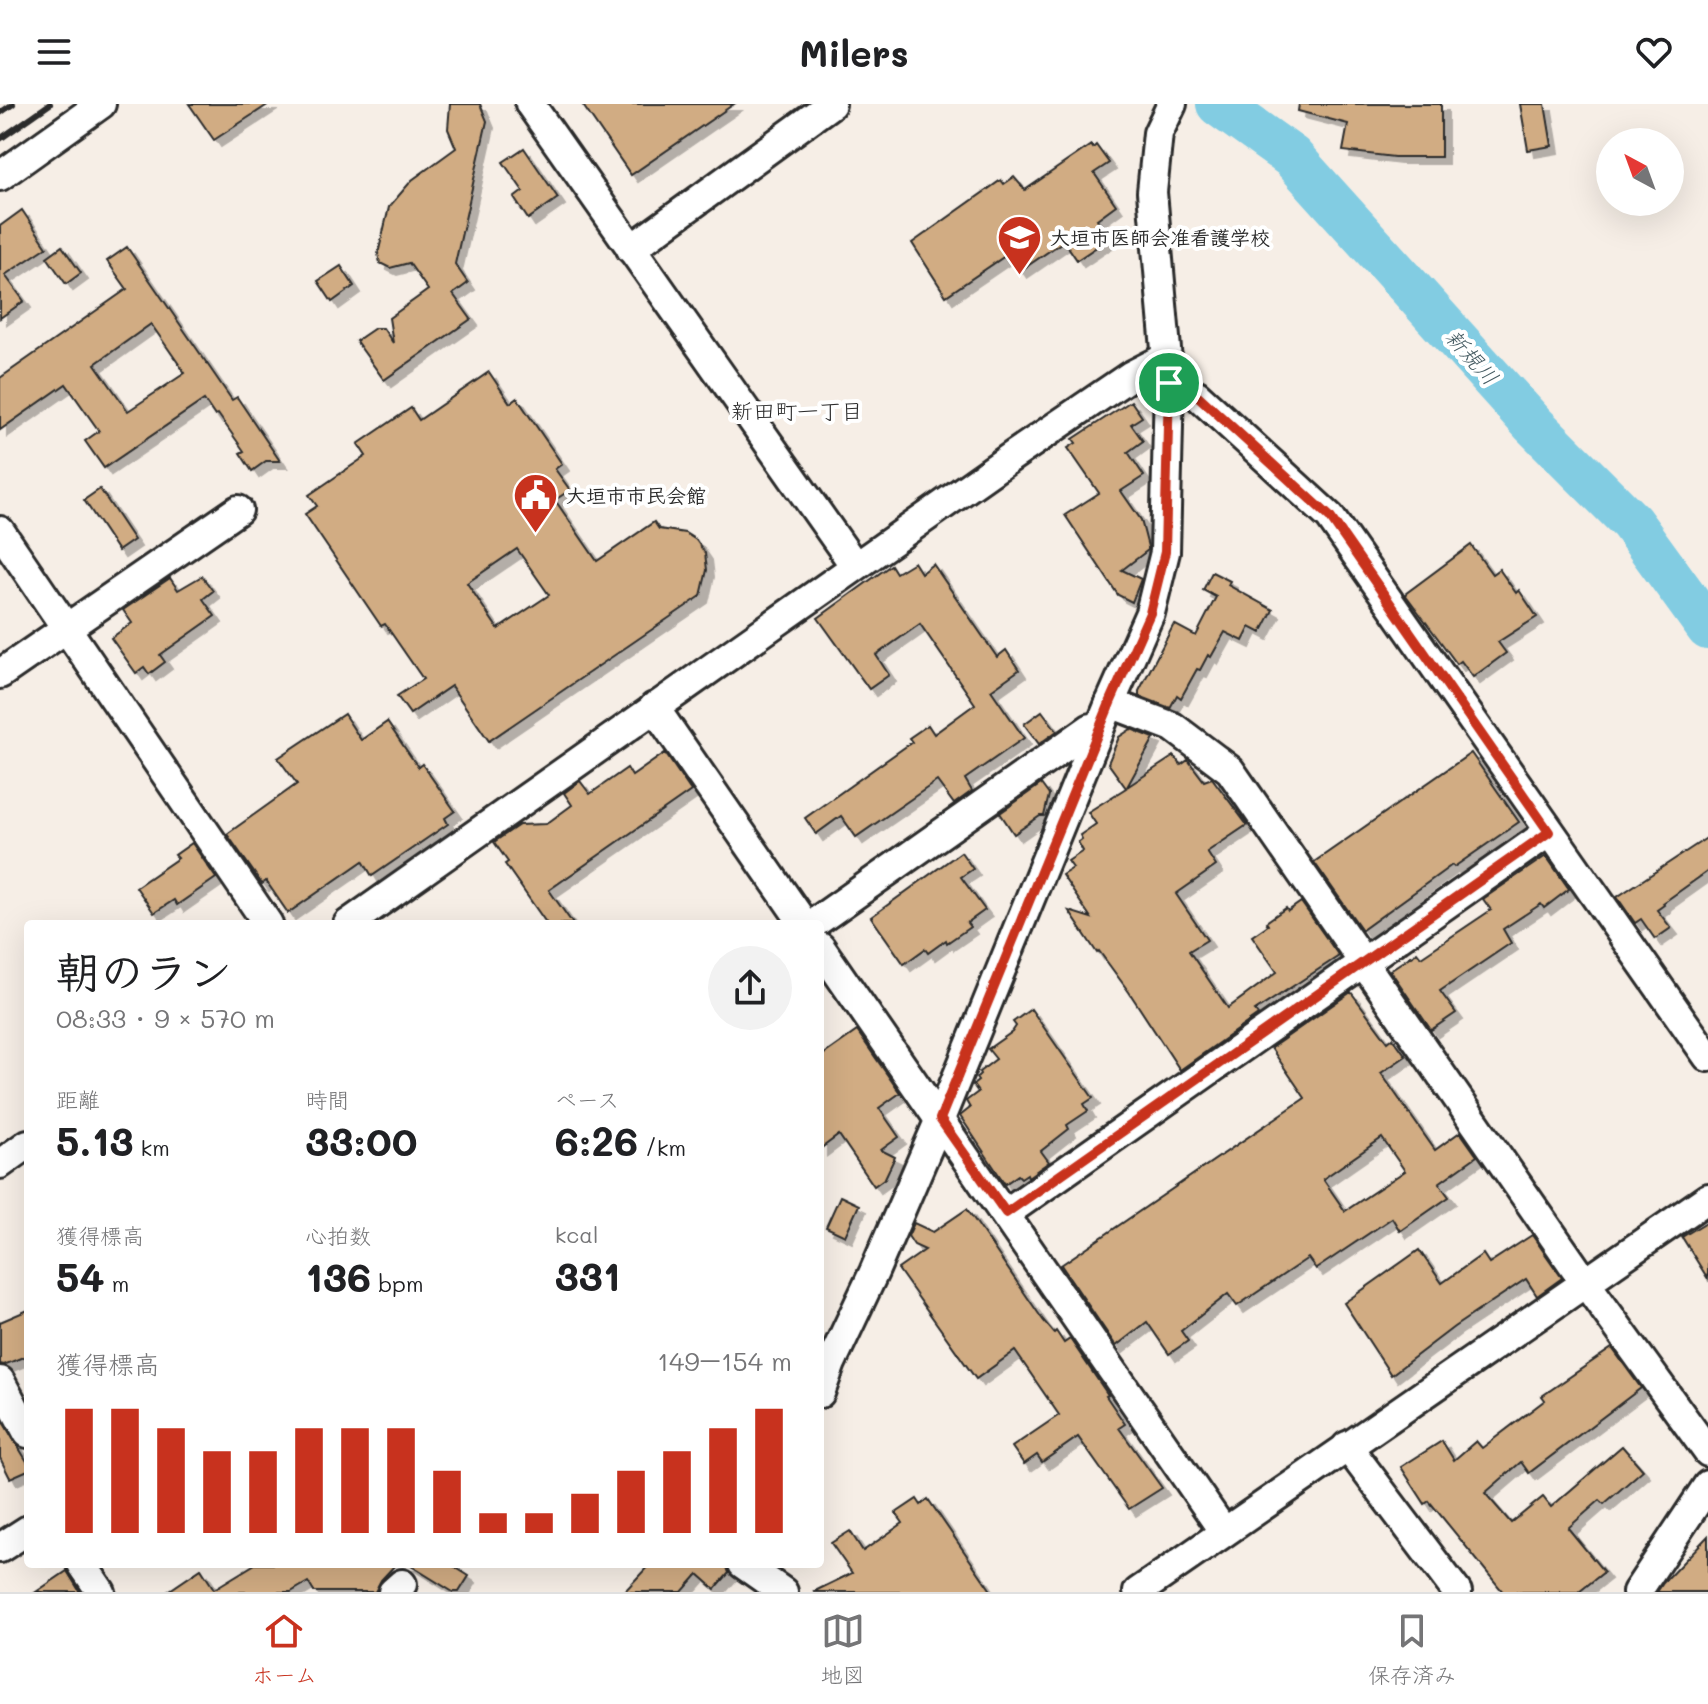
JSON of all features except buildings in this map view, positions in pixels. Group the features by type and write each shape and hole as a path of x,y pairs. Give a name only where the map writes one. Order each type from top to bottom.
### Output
{"street":[{"path":"0,176 101,104"},
{"path":"530,104 855,566"},
{"path":"631,249 831,104"},
{"path":"824,1382 940,1119 1099,729 1150,613 1165,552 1168,370 1152,192 1158,133 1168,112"},
{"path":"354,920 1130,376 1168,370 1330,517 1708,1057"},
{"path":"0,674 238,510"},
{"path":"0,531 265,920"},
{"path":"1110,703 1173,727 1230,770 1585,1282 1708,1452"},
{"path":"654,707 801,920"},
{"path":"819,920 1091,728 1099,729"},
{"path":"1006,1213 1549,832"},
{"path":"824,953 1224,1532"},
{"path":"0,1164 24,1147"},
{"path":"1138,1592 1708,1198"},
{"path":"0,1381 24,1426"},
{"path":"1347,1446 1452,1591"},
{"path":"1637,1592 1708,1485"},
{"path":"0,1548 24,1533"},
{"path":"85,1568 101,1592"},
{"path":"748,1573 783,1592"}],"waterway":[{"name":"新規川","path":"1218,104 1292,157 1533,424 1631,522 1708,628"}],"railway":[{"path":"0,113 13,104"},
{"path":"0,139 50,104"}],"place":[{"name":"大垣市医師会准看護学校","path":"1019,277"},
{"name":"大垣市市民会館","path":"535,535"}],"district":[{"name":"新田町一丁目","path":"797,411"}],"route":[{"path":"1169,383 1197,395 1330,517 1549,832 1006,1213 940,1119 1110,703 1150,613 1165,552 1169,383"}]}
